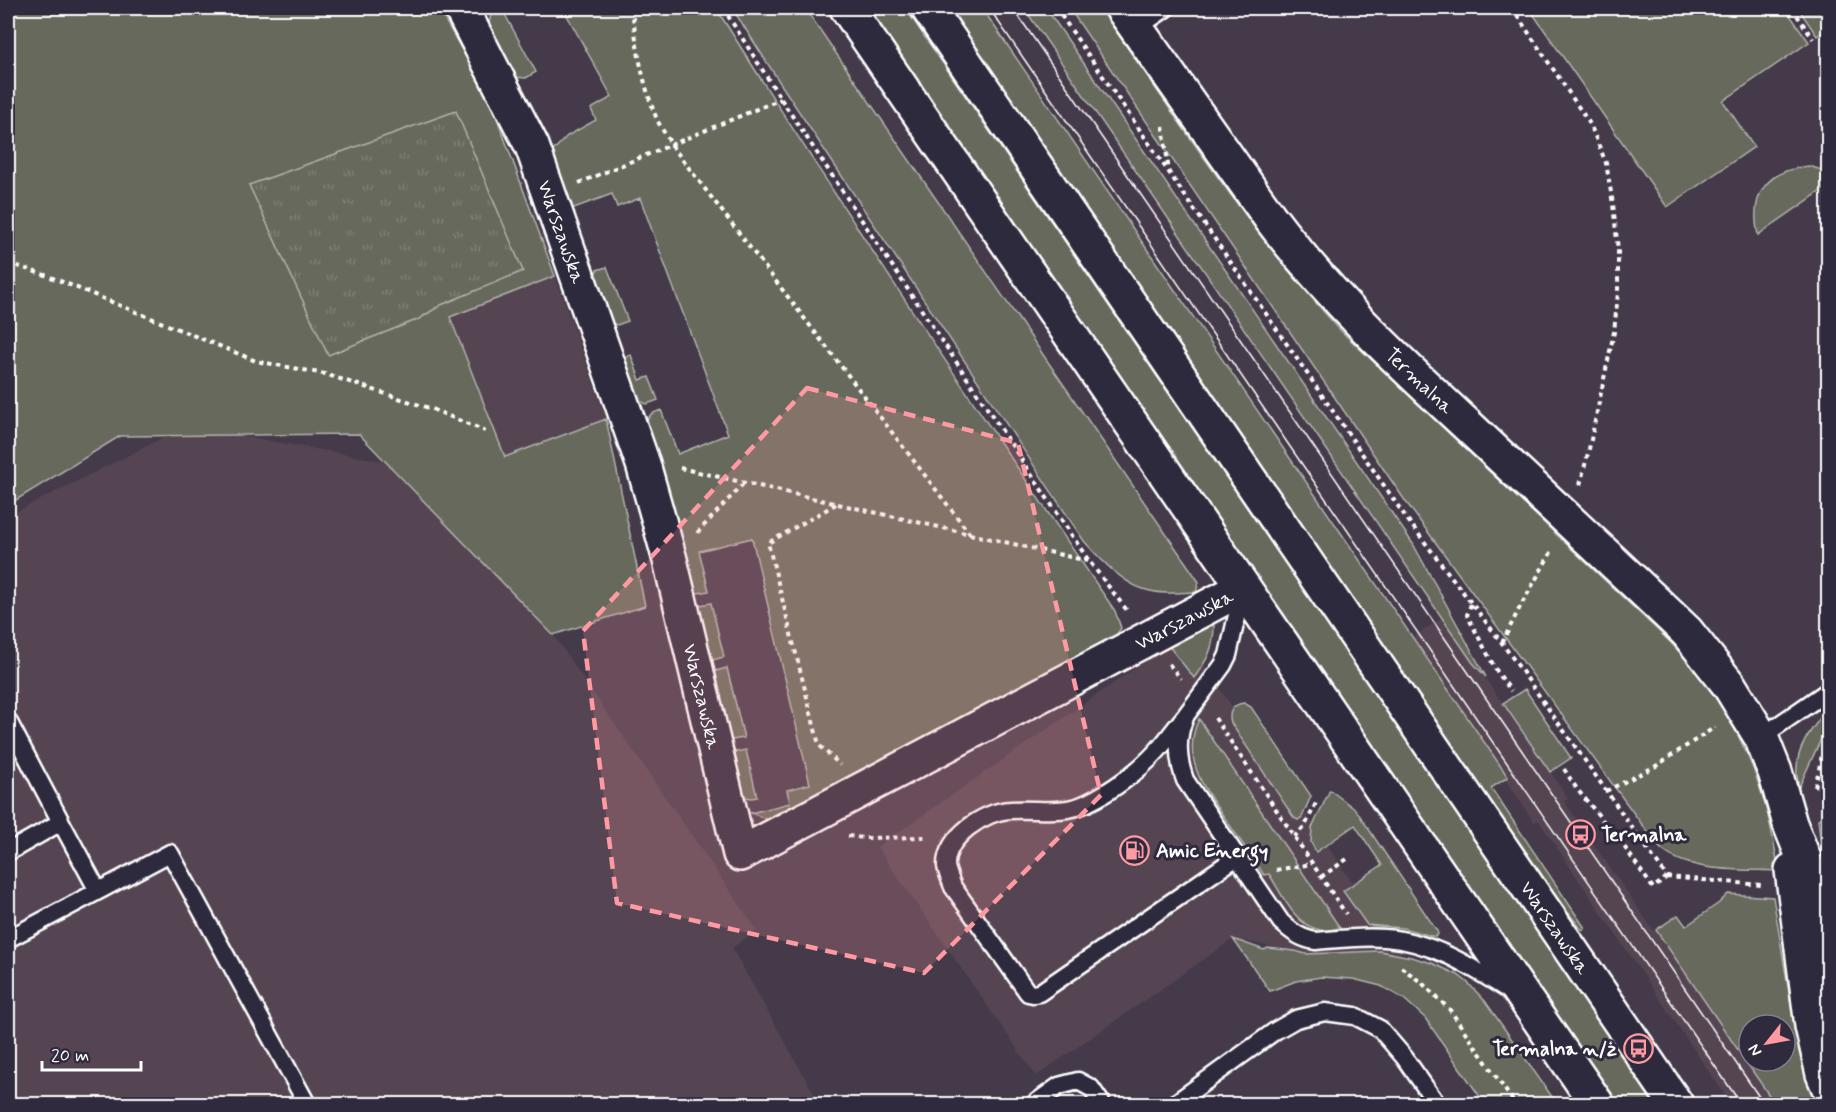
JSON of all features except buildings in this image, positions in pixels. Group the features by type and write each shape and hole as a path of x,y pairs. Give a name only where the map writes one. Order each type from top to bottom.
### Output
{"street":[{"name":"Warszawska","path":"461,8 532,146 643,464 670,560 740,854 1243,588"},
{"name":"Warszawska","path":"847,8 1597,1104"},
{"name":"Warszawska","path":"928,8 1676,1104"},
{"name":"Termalna","path":"1130,18 1271,219 1328,289 1383,347 1687,632 1730,685 1761,737 1775,772 1790,824 1816,889 1828,967"},
{"name":"Termalna","path":"1790,824 1793,887 1812,1026 1828,1086"}],"lane":[{"path":"1130,18 1166,8"},
{"path":"1237,857 1039,993 1033,994 1028,993 953,888 946,866 947,857 960,836 981,819 1011,809 1062,810 1079,806 1095,799 1134,772 1156,752 1223,665 1228,655 1243,588"},
{"path":"1761,737 1828,691"},
{"path":"1186,715 1180,730 1178,748 1185,780 1281,922 1292,932 1316,941 1388,938 1409,942 1452,957 1487,976 1532,1010"},
{"path":"8,721 98,891"},
{"path":"8,852 61,822"},
{"path":"8,939 170,853 307,1104"},
{"path":"1178,1103 1275,1030 1296,1018 1325,1012 1355,1016 1380,1029 1404,1057 1437,1104"},
{"path":"1034,1104 1059,1086 1078,1081 1091,1088 1102,1104"}],"path":[{"path":"632,8 636,44 644,81 657,119 672,146 970,534"},
{"path":"723,8 781,99 1089,561 1148,638 1213,715 1293,837 1376,956 1399,965 1441,1000 1515,1104"},
{"path":"1056,8 1407,519 1502,643 1667,878"},
{"path":"1512,8 1590,124 1606,163 1613,204 1618,261 1614,332 1578,492"},
{"path":"1791,8 1813,39"},
{"path":"574,185 781,99"},
{"path":"8,263 48,276 256,361 325,374 432,409 485,431"},
{"path":"669,466 1089,561"},
{"path":"697,534 743,483"},
{"path":"836,504 768,543 819,745 865,788"},
{"path":"1502,643 1554,547"},
{"path":"1472,604 1467,615 1496,670 1511,691"},
{"path":"1606,791 1656,766 1716,726"},
{"path":"1564,769 1653,888 1667,878 1765,885"},
{"path":"1293,837 1305,826 1316,803"},
{"path":"842,836 876,838 960,836"},
{"path":"1322,877 1350,857"},
{"path":"1249,874 1312,864"}],"highlighted area":[{"path":"807,388 1018,443 1101,795 924,973 617,903 583,631"}],"shaded area":[{"path":"555,276 606,419 505,457 450,316"},
{"path":"186,426 440,471 757,930 732,948 820,1104 8,1104 8,516"},
{"path":"1443,617 1568,798 1564,801 1737,1048 1737,1073 1754,1073 1775,1104 1731,1104 1538,820 1534,822 1505,779 1507,777 1412,638"},
{"path":"1183,635 1416,975 1233,939 1036,1076 877,847"}],"green space":[{"path":"8,8 438,8 490,99 555,276 450,317 505,457 606,419 645,606 553,635 359,434 120,436 8,505"},
{"path":"563,8 716,8 912,311 1115,611 1121,628 1115,637 838,784 766,819 751,813 790,803 787,790 810,784 752,538 699,551 709,591 698,593 691,589 645,423 651,414 661,410 678,454 728,434 640,198 617,207 612,194 571,209 550,154 567,136 596,120 591,109 612,97"},
{"path":"732,8 805,8 1199,582 1196,592 1163,593 1135,586 1111,569 1084,541"},
{"path":"866,8 905,8 1655,1104 1616,1104"},
{"path":"948,8 982,8 1508,777 1491,788 1585,928 1582,930 1559,901"},
{"path":"1024,8 1046,8 1413,544 1486,677 1473,663"},
{"path":"1069,8 1100,8 1245,214 1341,331 1686,659 1715,698 1740,739 1759,784 1772,832 1779,871 1731,870 1698,865 1682,861 1657,845 1406,502"},
{"path":"1529,8 1785,8 1809,42 1723,101 1754,147 1667,207"},
{"path":"1798,8 1828,8 1828,28 1817,36"},
{"path":"502,9 536,72 526,78 515,77 488,26 491,15"},
{"path":"456,111 523,271 441,305 419,319 328,355 249,185"},
{"path":"1809,166 1828,172 1828,186 1758,235 1756,207 1764,187 1782,173 1794,168"},
{"path":"607,267 628,321 617,325 609,322 593,277 597,270"},
{"path":"631,355 640,380 649,377 658,400 647,404 637,400 622,358"},
{"path":"711,603 724,657 713,660 706,654 696,612 700,605"},
{"path":"1214,624 1209,653 1194,678 1168,645"},
{"path":"727,668 744,738 732,740 725,736 711,678 716,671"},
{"path":"1525,689 1571,758 1550,772 1503,703"},
{"path":"1244,703 1251,707 1311,796 1302,817 1298,820 1294,818 1231,723 1232,710 1236,705"},
{"path":"1821,717 1827,726 1799,787 1797,770 1799,754"},
{"path":"1199,719 1340,928 1320,930 1303,922 1296,915 1269,874 1264,875 1211,797 1198,773 1192,747"},
{"path":"746,750 757,797 752,798 739,796 730,759 735,752"},
{"path":"1330,790 1356,810 1437,931 1438,934 1435,937 1403,928 1367,925 1343,891 1382,865 1355,825 1316,852 1311,842 1312,828"},
{"path":"1828,814 1828,907 1818,819"},
{"path":"1728,894 1773,897 1792,1013 1737,1013 1737,1048 1656,930 1678,915 1686,926"},
{"path":"1233,939 1264,950 1268,948 1306,954 1380,951 1432,963 1458,975 1485,1001 1557,1104 1485,1104 1425,1018 1404,999 1381,986 1353,979 1321,977 1296,981 1270,991"},
{"path":"1805,1034 1821,1104 1775,1104 1754,1073 1797,1073 1797,1035"}],"tram line":[{"path":"989,8 1741,1104"},
{"path":"1013,8 1764,1104"}],"place":[{"name":"Termalna","path":"1580,834"},
{"name":"Amic Energy","path":"1135,850"},
{"name":"Termalna n/ż","path":"1638,1048"}]}
